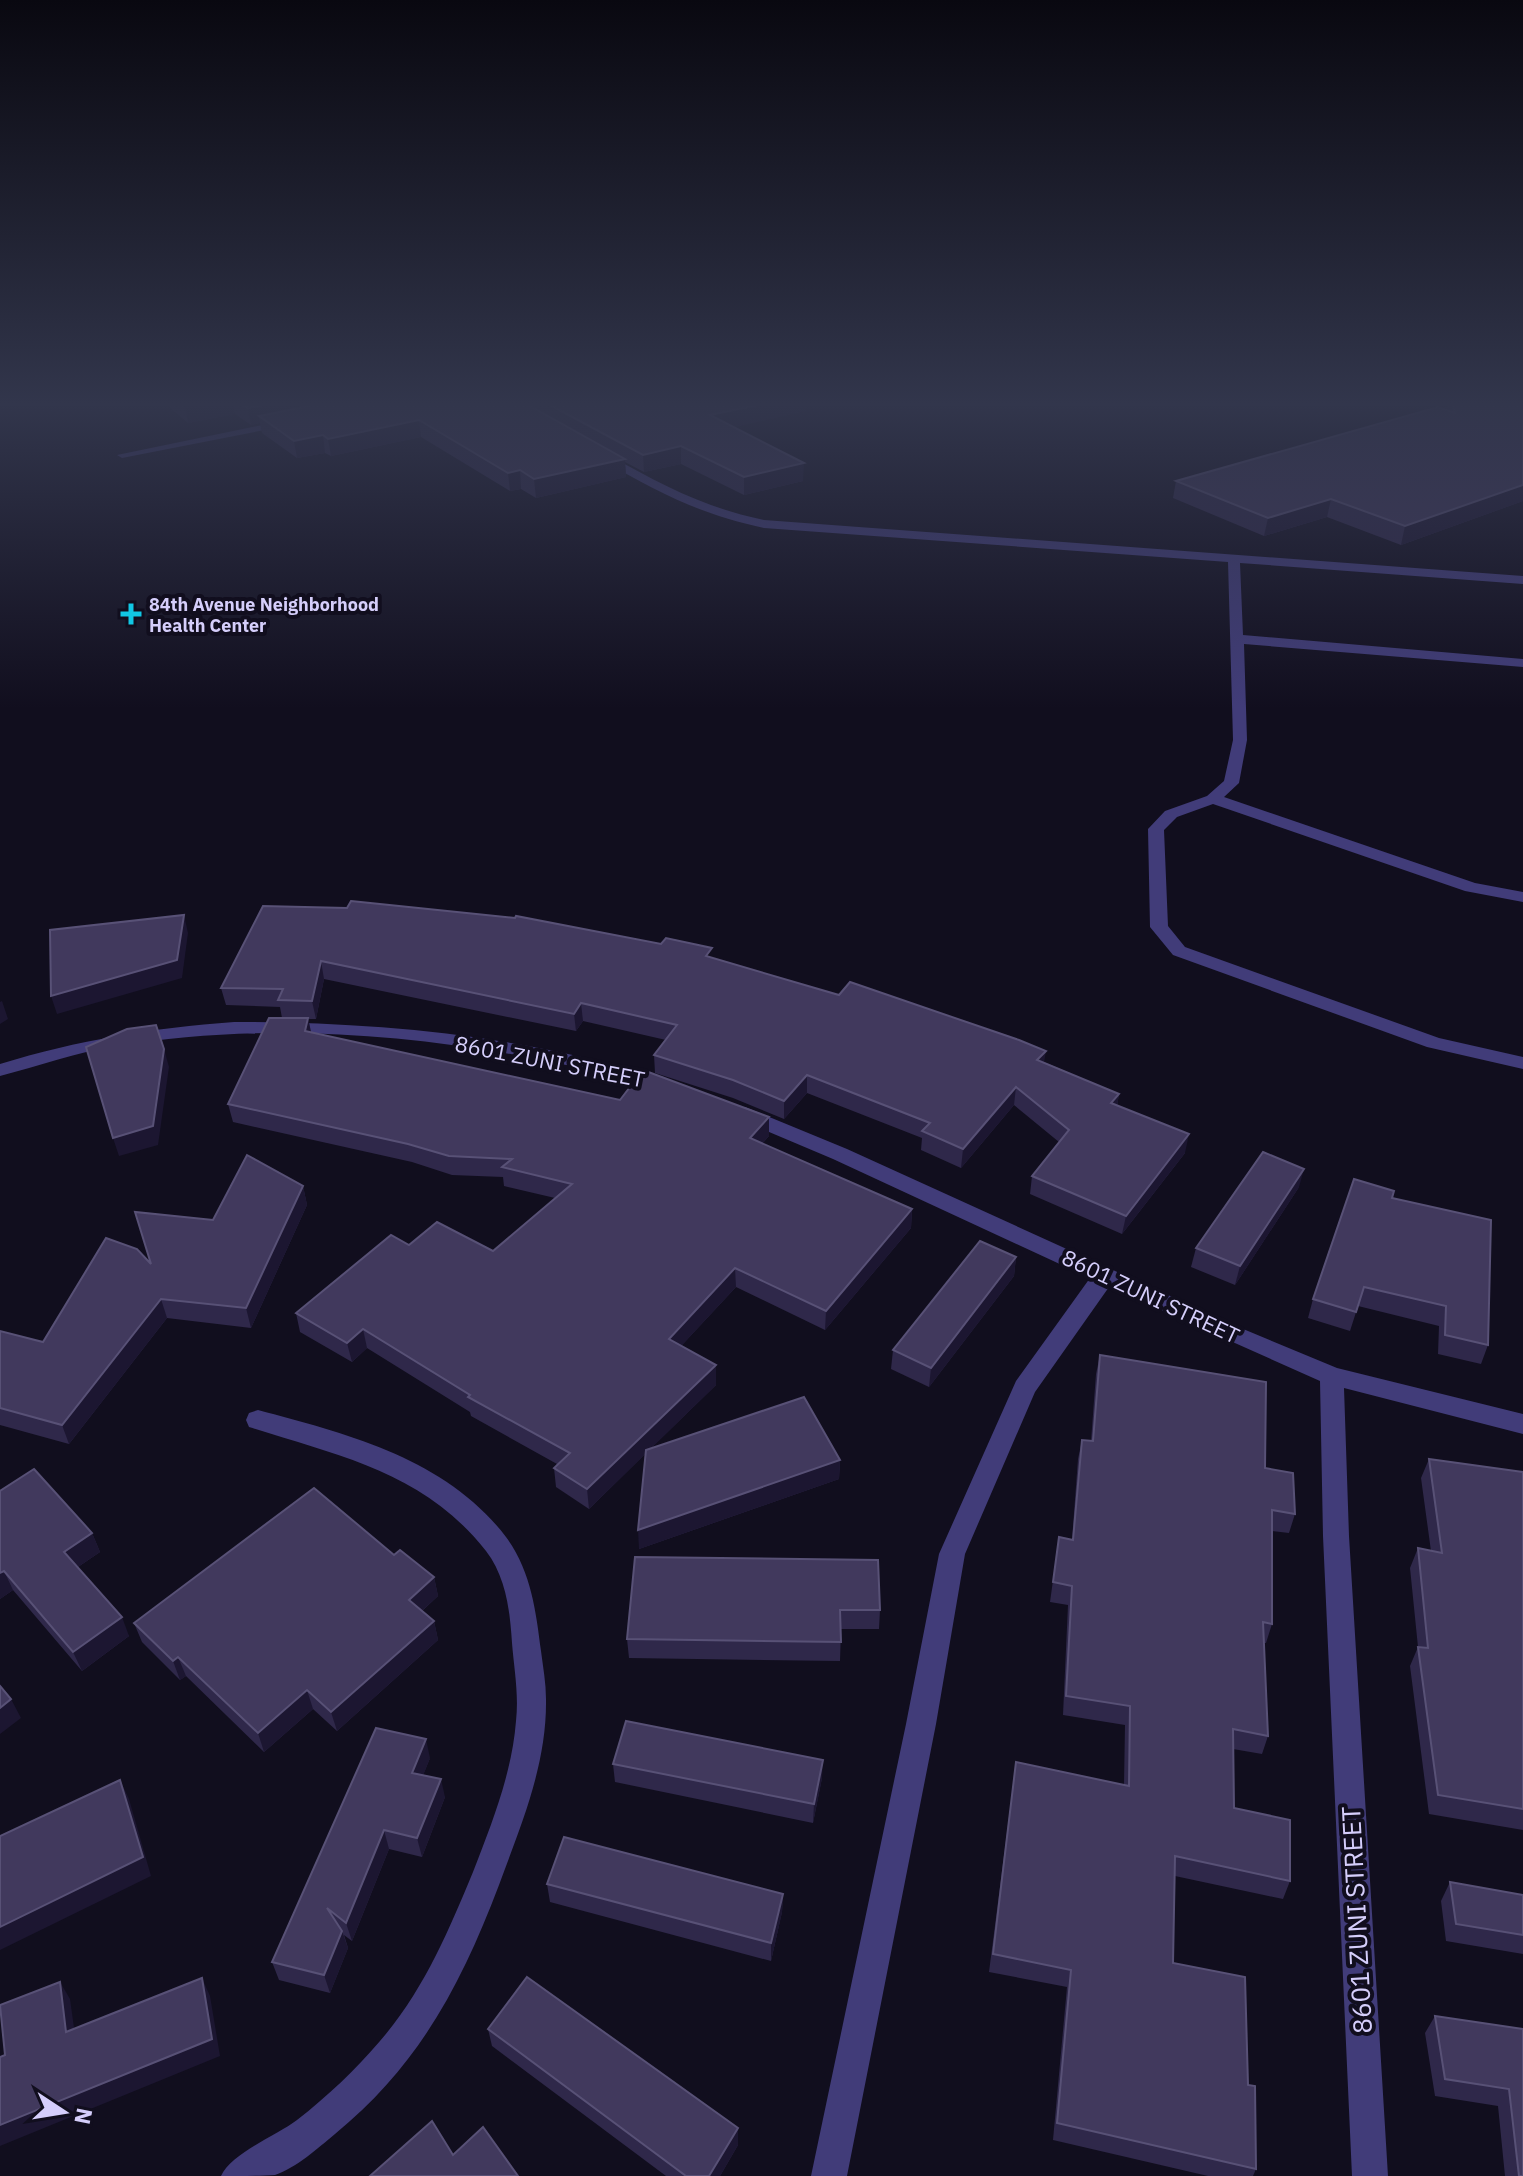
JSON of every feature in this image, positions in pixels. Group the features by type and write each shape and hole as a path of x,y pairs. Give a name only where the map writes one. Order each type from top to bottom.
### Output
{"street":[{"path":"696,507 764,524 1523,580"},
{"path":"1234,559 1240,740 1231,783 1213,799 1171,814 1156,829 1159,927 1179,951 1434,1043 1523,1063"},
{"path":"1237,639 1523,663"},
{"path":"1213,799 1471,887 1523,897"},
{"name":"8601 ZUNI STREET","path":"0,1070 144,1035 292,1026 416,1036 512,1050 582,1064 680,1091"},
{"name":"8601 ZUNI STREET","path":"725,1106 840,1154 1332,1376 1523,1424"},
{"path":"829,2176 921,1724 952,1554 1025,1388 1105,1275"},
{"name":"8601 ZUNI STREET","path":"1332,1376 1336,1536 1370,2176"},
{"path":"239,2176 267,2162 320,2125 376,2072 424,2010 458,1950 508,1822 525,1762 532,1701 522,1596 497,1545 456,1503 390,1460 353,1445 258,1420"}],"building":[{"path":"1240,507 1306,507 1268,518"},
{"path":"1352,507 1461,507 1405,526"},
{"path":"351,901 516,916 661,944 666,938 712,948 706,956 839,995 850,982 1046,1051 1037,1060 1119,1094 1111,1103 1189,1134 1126,1216 1032,1176 1069,1130 1016,1087 963,1149 922,1131 930,1123 807,1075 784,1101 733,1080 654,1055 677,1025 581,1003 574,1014 321,961 312,1001 278,1000 283,989 221,988 263,906 347,908"},
{"path":"184,915 177,960 51,996 50,930"},
{"path":"269,1018 308,1018 305,1031 620,1100 643,1070 769,1117 750,1138 912,1209 826,1311 735,1268 669,1339 716,1365 587,1489 554,1468 570,1453 468,1397 470,1395 363,1329 347,1343 296,1313 391,1235 409,1245 437,1222 493,1251 572,1184 502,1167 512,1159 449,1156 228,1104"},
{"path":"156,1025 164,1049 153,1126 113,1138 86,1047 127,1029"},
{"path":"1263,1152 1304,1169 1240,1266 1196,1248"},
{"path":"247,1155 303,1186 246,1308 161,1299 62,1425 0,1408 0,1331 43,1342 106,1238 137,1249 151,1264 135,1212 213,1220"},
{"path":"1354,1179 1394,1191 1392,1198 1491,1220 1488,1345 1445,1335 1446,1306 1364,1287 1356,1312 1313,1299"},
{"path":"980,1241 1016,1257 931,1368 893,1350"},
{"path":"1100,1355 1266,1382 1265,1468 1293,1473 1295,1514 1272,1510 1272,1624 1263,1622 1268,1736 1233,1729 1234,1808 1290,1820 1290,1881 1175,1856 1173,1963 1245,1977 1248,2085 1255,2086 1256,2169 1057,2123 1071,1970 993,1954 1016,1762 1129,1786 1130,1706 1066,1696 1072,1586 1053,1582 1059,1537 1073,1540 1082,1440 1093,1441"},
{"path":"804,1397 840,1460 638,1530 646,1450"},
{"path":"1429,1459 1523,1472 1523,1809 1438,1795 1418,1647 1428,1648 1418,1548 1442,1553"},
{"path":"34,1469 92,1533 64,1552 122,1617 73,1652 4,1571 0,1573 0,1491"},
{"path":"314,1488 394,1555 400,1550 434,1577 409,1600 434,1621 331,1712 307,1690 258,1733 178,1657 173,1661 134,1623"},
{"path":"635,1557 878,1560 880,1610 840,1610 841,1642 627,1639"},
{"path":"0,1686 11,1699 0,1708"},
{"path":"626,1721 823,1760 814,1804 613,1764"},
{"path":"376,1728 426,1739 412,1773 441,1779 417,1838 384,1830 346,1923 327,1908 342,1931 324,1975 272,1962"},
{"path":"120,1780 143,1857 0,1927 0,1836"},
{"path":"564,1837 783,1894 771,1943 547,1884"},
{"path":"1450,1882 1523,1895 1523,1935 1456,1924"},
{"path":"527,1977 738,2128 709,2176 686,2176 488,2029"},
{"path":"202,1978 212,2039 0,2125 0,2057 5,2055 0,2005 60,1982 66,2032"},
{"path":"1435,2016 1523,2029 1523,2176 1519,2176 1509,2089 1445,2079"},
{"path":"432,2121 453,2155 483,2127 518,2176 370,2176"}],"place":[{"name":"84th Avenue Neighborhood Health Center","path":"131,614"}]}
